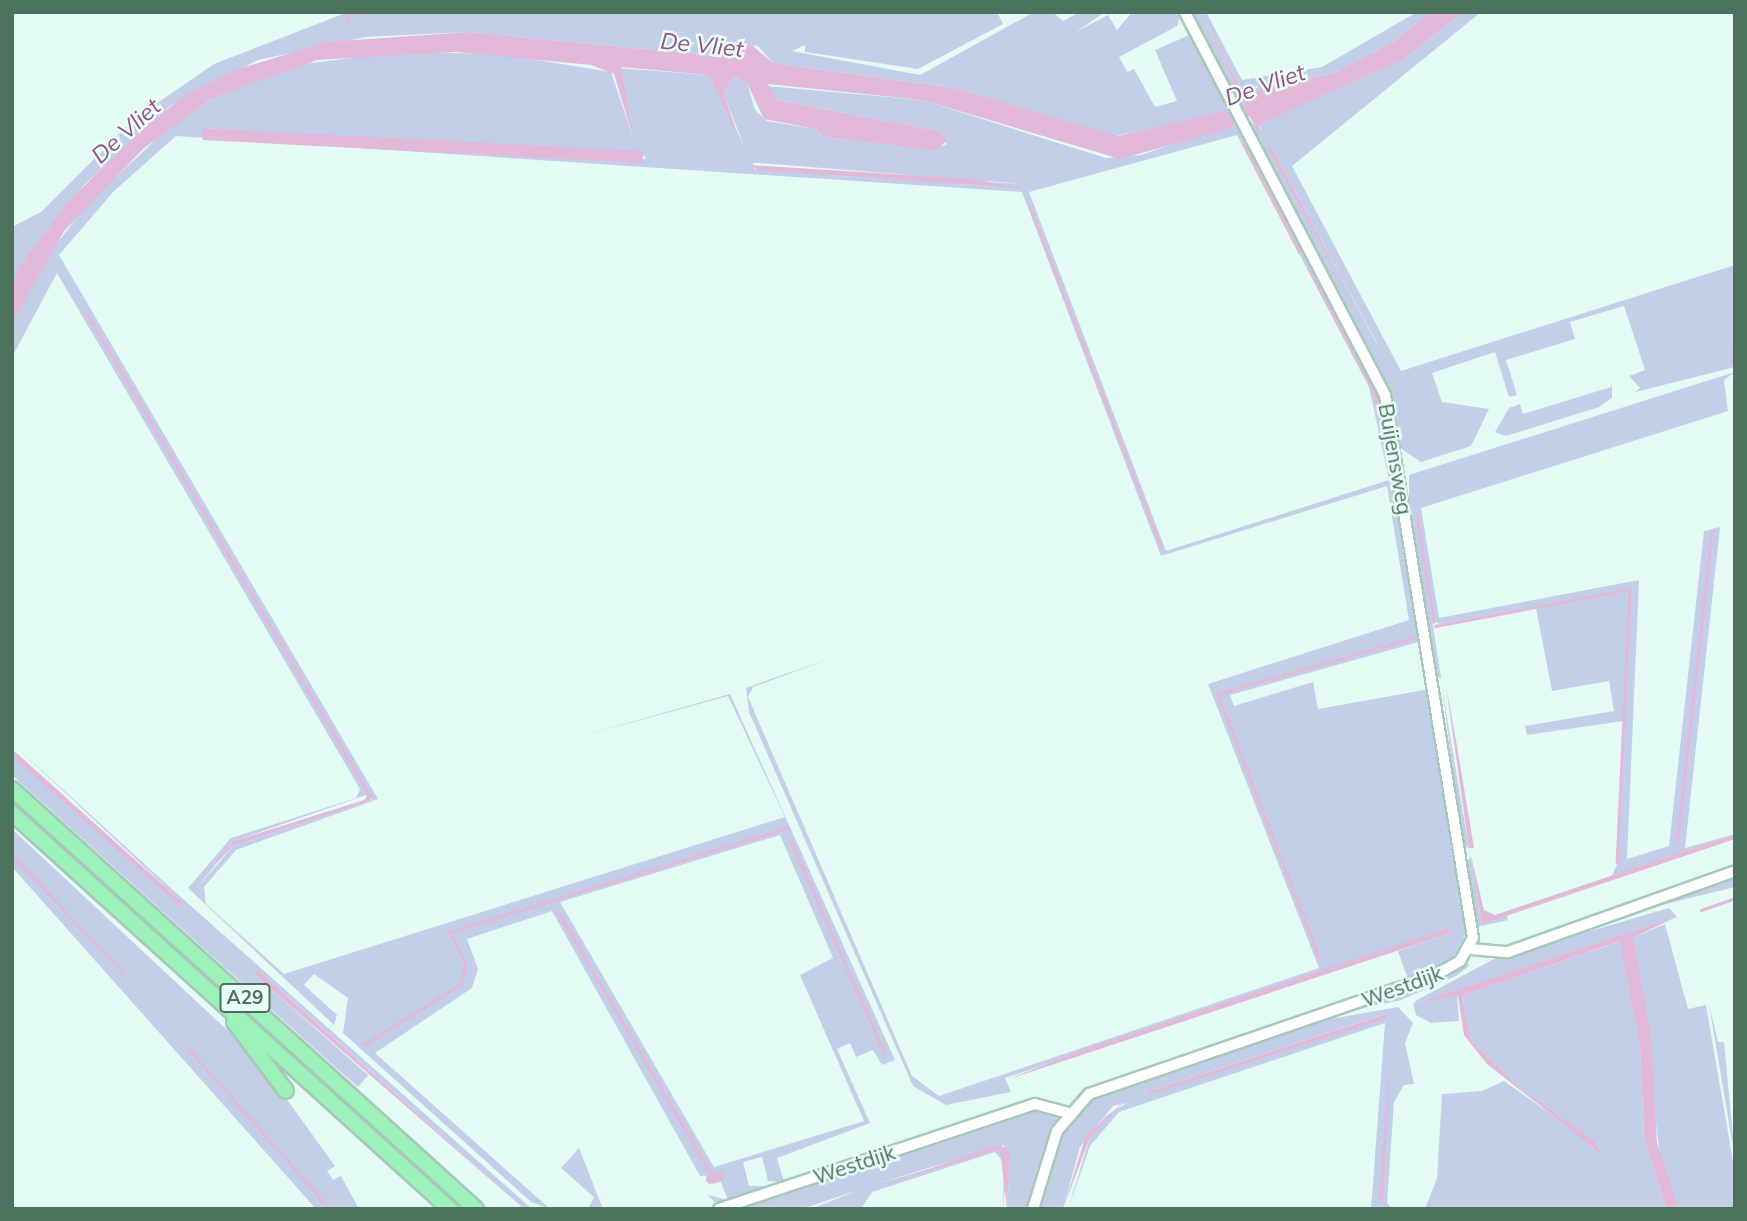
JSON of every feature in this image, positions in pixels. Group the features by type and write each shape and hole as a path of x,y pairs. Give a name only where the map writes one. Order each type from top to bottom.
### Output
{"highway":[{"name":"A29","path":"12,789 476,1209"},
{"name":"A29","path":"12,813 450,1209"},
{"name":"A29","path":"214,995 286,1091"}],"street":[{"name":"Buijensweg","path":"1185,12 1385,395 1470,908 1470,949"},
{"path":"1470,949 1508,952 1735,871"},
{"name":"Westdijk","path":"1033,1209 1053,1140 1068,1113 1089,1094 1128,1077 1434,976 1470,949"},
{"name":"Westdijk","path":"719,1209 1035,1104 1068,1113"}],"shaded area":[{"path":"348,12 997,12 1003,24 918,69 805,52 805,45 792,51 920,75 1034,12 1053,12 1063,21 1080,12 1105,12 1076,32 1108,15 1117,30 1132,12 1181,12 1177,26 1119,57 1127,72 1134,69 1155,107 1177,101 1155,50 1192,34 1233,112 1115,136 955,88 773,63 758,46 729,43 706,55 468,32 366,37 258,60 171,105 83,186 12,281 12,227 41,212 134,119 214,64"},
{"path":"1193,12 1206,12 1242,80 1322,67 1417,12 1430,12 1393,42 1334,73 1243,93 1202,15 1245,106 1240,108"},
{"path":"1430,12 1463,12 1404,59 1260,124 1259,132 1249,116 1228,129 1120,159 922,100 768,84 777,100 938,131 947,141 936,150 823,137 816,129 764,119 747,83 733,76 724,95 742,146 709,75 621,67 634,140 614,74 591,65 456,52 317,60 211,99 143,149 65,230 12,322 12,281 23,262 68,202 141,130 185,95 235,70 326,42 468,32 706,55 747,41 773,63 955,88 1118,136 1245,106 1202,15 1243,93 1334,73 1393,42"},
{"path":"1463,12 1481,12 1292,166 1401,371 1735,265 1735,367 1635,392 1640,388 1629,376 1645,370 1624,306 1570,322 1575,339 1506,360 1517,395 1509,397 1495,352 1432,373 1442,402 1489,409 1471,446 1421,462 1400,448 1377,366 1245,118 1262,130 1259,124 1404,59","holes":["1271,146 1377,344 1268,147"]},
{"path":"401,52 500,54 611,72 634,140 618,68 709,75 744,146 724,95 733,76 747,83 755,110 767,121 816,129 823,137 934,149 947,144 938,131 777,100 767,86 922,100 1106,158 1141,155 1238,122 1379,394 1422,641 1230,695 1234,706 1313,682 1318,709 1430,689 1467,931 1452,960 1408,980 1398,951 1451,933 1449,929 1005,1078 1011,1092 946,1105 913,1086 749,712 746,688 834,657 753,687 748,697 912,1076 939,1096 1319,968 1208,684 1409,620 1387,486 1161,556 1022,192 176,136 114,191 59,255 378,799 236,850 204,887 206,904 284,974 785,817 728,696 575,738 730,694 895,1060 882,1065 873,1050 856,1057 850,1043 837,1049 870,1123 777,1158 784,1182 768,1181 762,1157 743,1162 749,1186 774,1186 718,1205 708,1195 728,1200 718,1175 700,1176 552,911 467,939 478,969 472,988 375,1053 550,1209 531,1202 343,1033 348,998 314,974 304,985 337,1015 334,1025 188,888 231,838 356,798 360,789 57,273 12,357 12,322 37,270 87,204 165,131 211,99 303,64","holes":["203,128 643,154 646,159 213,134","1237,135 1369,387 1389,480 1166,551 1029,192","753,163 759,163 1024,184 754,169","366,795 372,800 234,845 197,888 234,841","780,835 833,958 800,975 864,1121 714,1167 560,902"]},
{"path":"203,128 643,151 643,163 202,140"},
{"path":"1271,146 1316,230 1377,344 1267,147"},
{"path":"750,165 973,179 1024,188 758,170"},
{"path":"1735,372 1724,380 1728,411 1421,508 1439,618 1639,580 1627,859 1669,846 1704,531 1720,527 1685,848 1735,834 1612,876 1618,862 1631,589 1440,624 1432,620 1441,678 1436,676 1409,513 1409,475"},
{"path":"1612,381 1612,398 1599,407 1506,436 1495,432 1509,408 1520,404 1523,414 1611,387"},
{"path":"1629,591 1623,721 1527,735 1525,726 1614,711 1609,681 1552,691 1536,608"},
{"path":"1446,686 1457,746 1474,848 1469,848"},
{"path":"1442,688 1469,848 1463,845"},
{"path":"12,743 174,891 532,1209 524,1209 257,969 255,975 368,1075 358,1087 336,1068 12,775 12,756 184,904"},
{"path":"12,749 182,902 181,907 12,756"},
{"path":"370,792 370,801 234,845 194,886 234,841 364,800"},
{"path":"12,829 257,1058 335,1166 327,1171 333,1180 341,1176 359,1209 316,1209 12,867"},
{"path":"1735,834 1735,839 1482,924 1471,856 1484,910 1495,915"},
{"path":"1471,856 1482,923 1507,915 1508,920 1477,927 1466,864"},
{"path":"1735,874 1735,887 1629,913"},
{"path":"1669,908 1677,917 1416,1003 1457,995 1459,1021 1431,1023 1416,1015 1413,1004 1417,1000 1492,960"},
{"path":"1676,917 1633,938 1651,1036 1657,1143 1679,1209 1666,1209 1644,1136 1640,1048 1620,941 1462,996 1471,1040 1520,1088 1594,1141 1604,1156 1487,1064 1464,1035 1458,996 1416,1003"},
{"path":"1665,924 1688,1009 1706,1005 1735,1173 1735,1209 1679,1209 1660,1156 1633,938"},
{"path":"1449,928 1451,933 1006,1080 1082,1050"},
{"path":"1621,941 1640,1048 1644,1136 1666,1209 1425,1209 1437,1178 1442,1094 1482,1091 1504,1081 1607,1154 1520,1088 1471,1040 1462,996"},
{"path":"1466,961 1469,966 1456,976 1401,1000 1330,1015 1439,978"},
{"path":"257,969 349,1052 524,1209 255,975"},
{"path":"1709,1004 1718,1042 1724,1042 1735,1159"},
{"path":"1398,1007 1413,1023 1405,1043 1414,1084 1404,1085 1394,1102 1387,1203 1393,1209 1371,1209 1385,1023 1119,1112 1090,1146 1068,1209 1090,1137 1106,1116 1127,1103 1113,1106 1080,1147 1063,1209 1037,1209 1060,1134 1092,1097 1314,1022","holes":["1385,1014 1386,1018 1145,1095 1147,1092"]},
{"path":"1386,1014 1387,1018 1145,1096 1147,1092"},
{"path":"1391,1041 1383,1202 1379,1202"},
{"path":"1126,1100 1090,1137 1063,1209 1086,1135"},
{"path":"1035,1107 1054,1111 1057,1119 1029,1209 1007,1209 1010,1158 1004,1145 873,1185 1000,1149 1007,1168 1003,1209 1004,1163 995,1152 872,1192 861,1209 811,1209 859,1190 801,1209 729,1209"},
{"path":"997,1145 1007,1148 1010,1158 1007,1209 1000,1149 874,1188"},
{"path":"579,1148 603,1209 588,1209 594,1197 561,1168"}],"waterway":[{"path":"348,22 347,16 361,12"},
{"path":"1243,143 1299,251"},
{"path":"1029,204 1161,546"},
{"path":"1309,269 1374,392 1384,440"},
{"path":"87,313 370,796"},
{"path":"1732,362 1735,333"},
{"path":"1386,456 1388,468"},
{"path":"1417,515 1434,622"},
{"path":"1677,842 1712,531"},
{"path":"1435,626 1630,589 1617,862"},
{"path":"1319,958 1217,694 1413,638"},
{"path":"363,1045 461,984 465,963 449,932 787,828"},
{"path":"791,840 884,1052"},
{"path":"12,855 124,973"},
{"path":"1701,910 1733,899"},
{"path":"559,913 714,1178"},
{"path":"189,1049 330,1209"},
{"path":"711,1179 719,1177"}],"water label":[{"name":"De Vliet","path":"702,45"},
{"name":"De Vliet","path":"1265,85"},
{"name":"De Vliet","path":"126,131"}]}
